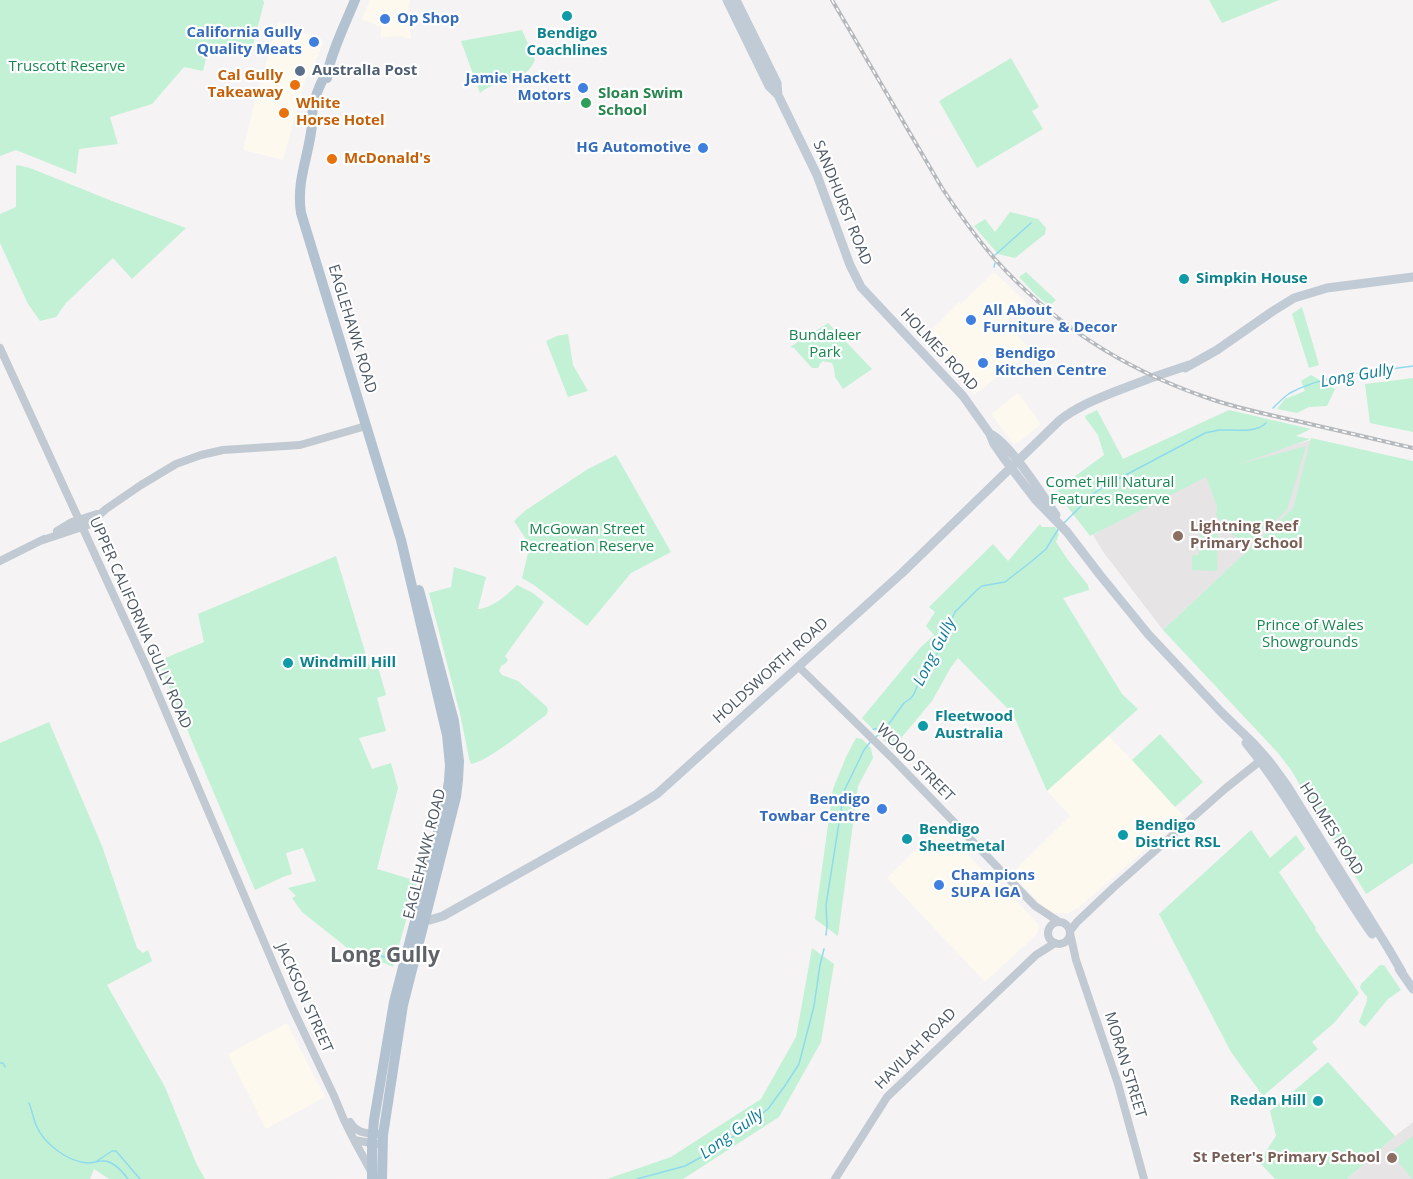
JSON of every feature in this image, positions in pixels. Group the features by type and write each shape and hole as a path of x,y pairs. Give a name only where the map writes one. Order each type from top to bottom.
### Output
{"main road":[{"name":"EAGLEHAWK ROAD","path":"355,0 327,73 318,116 313,124 300,185 301,213 400,540 429,625 454,721 459,762 454,808 394,1002 374,1120 378,1139"},
{"name":"SANDHURST ROAD","path":"727,0 777,83 778,94 814,169 852,272 862,290"},
{"name":"SANDHURST ROAD","path":"736,0 752,42"},
{"name":"HOLDSWORTH ROAD","path":"420,919 433,920 443,916 650,799 932,545 1043,435 1068,414 1088,402 1142,380 1190,365 1228,343 1294,298 1327,288 1413,277"},
{"name":"HOLMES ROAD","path":"862,290 958,391 990,434 994,444 1014,464 1035,499 1062,526 1148,633 1264,761 1356,911 1413,989"},
{"name":"EAGLEHAWK ROAD","path":"375,1177 378,1139 392,1076 420,919"},
{"path":"374,1120 386,1079 392,1076"}],"street":[{"name":"UPPER CALIFORNIA GULLY ROAD","path":"0,348 147,668 251,910"},
{"path":"0,561 72,522 81,524 106,510 163,471 183,461 223,450 300,445 366,426"},
{"name":"WOOD STREET","path":"798,667 872,739 1035,906 1059,921"},
{"path":"1087,911 1052,924 1048,932 1050,940 1059,943 1068,940 1075,923 1087,911 1141,870 1264,761"},
{"name":"WOOD STREET","path":"1035,906 1048,932"},
{"name":"JACKSON STREET","path":"251,910 344,1120 375,1177"},
{"path":"1059,921 1067,925 1070,932"},
{"name":"HAVILAH ROAD","path":"835,1179 887,1097 1036,955 1048,932"},
{"name":"MORAN STREET","path":"1070,932 1076,960 1115,1074 1144,1179"},
{"name":"HAVILAH ROAD","path":"1036,955 1059,943"},
{"name":"MORAN STREET","path":"1059,943 1070,951 1076,960"},
{"name":"JACKSON STREET","path":"334,1096 354,1129 378,1139"},
{"path":"354,1140 378,1139"}],"shaded area":[{"path":"370,0 410,0 406,20 410,21 411,39 397,36 381,38 381,27 361,19"},
{"path":"278,23 324,41 313,68 305,80 283,160 243,150"},
{"path":"994,272 1027,303 1006,322 1031,351 974,395 923,339 959,302 961,304"},
{"path":"1018,393 1041,424 1018,443 1013,443 991,414"},
{"name":"Lightning Reef Primary School","path":"1311,440 1293,508 1163,630 1104,553 1093,535 1208,469"},
{"path":"1109,736 1184,816 1079,907 1069,913 1056,913 1053,916 1011,874 1070,816 1047,791"},
{"path":"940,826 989,877 1001,885 1039,926 1037,934 985,982 887,878"},
{"path":"287,1023 325,1097 266,1129 228,1054"},
{"name":"St Peter's Primary School","path":"1413,1122 1413,1179 1347,1179 1395,1136"}],"green space":[{"name":"Truscott Reserve","path":"0,0 263,0 264,3 251,52 210,43 203,71 184,67 152,104 110,117 118,144 79,149 76,174 16,150 0,156"},
{"path":"1209,0 1279,0 1222,23"},
{"path":"522,30 535,60 531,67 519,76 480,93 461,41"},
{"path":"1011,58 1039,107 1032,111 1043,129 977,168 939,101"},
{"path":"17,165 186,228 132,279 113,258 66,303 56,317 40,321 28,304 0,243 0,214 16,207"},
{"path":"1010,212 1038,219 1046,228 1045,234 1015,258 998,254 974,226 985,219 995,232"},
{"path":"1026,272 1056,300 1049,306 1019,277"},
{"path":"1302,307 1319,365 1309,368 1292,314"},
{"name":"Bundaleer Park","path":"828,323 872,369 843,389 835,377 832,363 823,361 818,368 812,368 794,348 790,347"},
{"path":"568,334 573,365 588,391 568,397 546,341"},
{"path":"1311,375 1335,389 1327,406 1309,407 1297,413 1277,409 1285,399 1305,391 1301,381"},
{"path":"1413,378 1413,432 1370,423 1365,384"},
{"name":"Comet Hill Natural Features Reserve","path":"1097,410 1123,459 1229,410 1311,429 1296,436 1310,439 1237,465 1306,446 1287,510 1245,548 1216,516 1217,506 1206,477 1090,536 1056,492 1104,455 1098,435 1085,416"},
{"name":"Prince of Wales Showgrounds","path":"1311,438 1413,461 1413,863 1366,894 1291,770 1278,753 1163,630 1293,508"},
{"name":"McGowan Street Recreation Reserve","path":"616,455 671,552 631,573 587,626 522,578 530,545 514,521 526,510 588,469"},
{"path":"1040,524 1042,527 1055,527 1059,534 1056,542 1088,585 1089,590 1063,598 1122,694 1138,709 1047,791 1013,714 958,658 932,701 892,749 862,718 920,648 934,635 926,626 935,612 929,607 993,544 1008,561"},
{"path":"1200,534 1218,534 1217,571 1192,570 1192,555 1199,555"},
{"path":"336,556 369,665 377,663 386,695 377,698 386,731 359,738 372,769 391,763 398,788 377,869 417,881 393,967 360,958 302,912 292,898 296,896 288,888 316,881 303,848 286,853 292,874 255,890 158,661 204,642 198,614"},
{"path":"454,567 486,577 478,609 494,604 517,585 544,602 505,656 508,660 499,671 502,675 518,681 546,706 547,713 488,757 471,764 429,593 451,587"},
{"path":"49,722 102,846 137,948 143,953 148,950 152,961 107,985 165,1087 196,1163 205,1179 109,1179 94,1169 90,1179 0,1179 0,743"},
{"path":"1160,734 1203,782 1175,807 1132,760"},
{"path":"856,738 862,739 871,748 873,758 858,786 838,936 815,919 833,789"},
{"path":"1251,830 1270,858 1296,835 1305,849 1279,872 1359,993 1334,1023 1312,1042 1318,1049 1263,1096 1231,1052 1159,914"},
{"path":"812,948 834,964 821,1042 779,1117 683,1179 607,1179 671,1157 761,1099 796,1037"},
{"path":"1380,965 1384,965 1401,990 1388,999 1365,1027 1359,1022 1367,997 1360,988 1361,984"},
{"path":"1328,1062 1395,1136 1347,1179 1275,1179 1259,1162 1276,1136 1270,1111"},
{"path":"1413,1136 1413,1179 1412,1179 1391,1152"}],"waterway":[{"path":"995,255 1031,223"},
{"path":"994,267 995,263"},
{"name":"Long Gully","path":"1273,408 1290,393 1319,381 1350,374 1413,366"},
{"name":"Long Gully","path":"1064,523 1103,487 1205,433 1219,430 1250,430 1266,423"},
{"name":"Long Gully","path":"875,738 914,694 922,674 936,656 955,612 982,586 1005,582 1032,561 1046,549 1059,528"},
{"path":"873,729 884,728"},
{"name":"Long Gully","path":"826,935 826,905 844,791 864,750 871,741"},
{"name":"Long Gully","path":"637,1179 685,1166 725,1143 768,1109 799,1064 814,1006 824,949"},
{"path":"371,953 391,959"},
{"path":"0,1063 3,1063 5,1067"},
{"path":"29,1103 40,1132 58,1151 80,1162 110,1162 128,1179"},
{"path":"97,1161 112,1151 116,1151 140,1179"}],"railway":[{"path":"832,0 960,215 987,250 1016,281 1064,323 1118,358 1175,386 1205,397 1413,448"}],"place":[{"name":"Bendigo Coachlines","path":"567,16"},
{"name":"Op Shop","path":"385,19"},
{"name":"California Gully Quality Meats","path":"314,42"},
{"name":"AustralIa Post","path":"300,71"},
{"name":"Cal Gully Takeaway","path":"295,85"},
{"name":"Jamie Hackett Motors","path":"583,88"},
{"name":"Sloan Swim School","path":"586,103"},
{"name":"White Horse Hotel","path":"284,113"},
{"name":"HG Automotive","path":"703,148"},
{"name":"McDonald's","path":"332,159"},
{"name":"Simpkin House","path":"1184,279"},
{"name":"All About Furniture & Decor","path":"971,320"},
{"name":"Bendigo Kitchen Centre","path":"983,363"},
{"name":"Lightning Reef Primary School","path":"1178,536"},
{"name":"Windmill Hill","path":"288,663"},
{"name":"Fleetwood Australia","path":"923,726"},
{"name":"Bendigo Towbar Centre","path":"882,809"},
{"name":"Bendigo District RSL","path":"1123,835"},
{"name":"Bendigo Sheetmetal","path":"907,839"},
{"name":"Champions SUPA IGA","path":"939,885"},
{"name":"Redan Hill","path":"1318,1101"},
{"name":"St Peter's Primary School","path":"1392,1158"}],"district":[{"name":"Long Gully","path":"385,956"}]}
